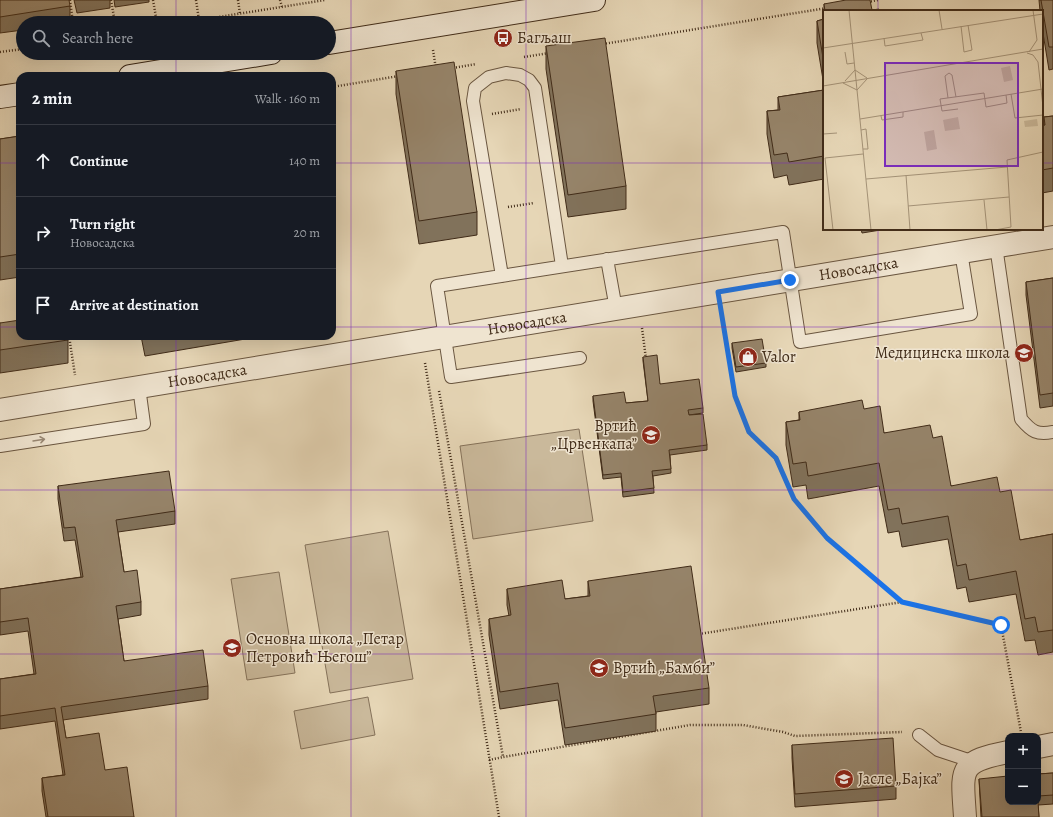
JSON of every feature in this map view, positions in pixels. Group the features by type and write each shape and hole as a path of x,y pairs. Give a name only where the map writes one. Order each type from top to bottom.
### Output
{"street":[{"path":"336,42 594,0"},
{"path":"154,72 227,60"},
{"path":"0,97 16,95"},
{"name":"Новосадска","path":"0,410 1053,237"},
{"path":"1041,746 1053,744"},
{"path":"965,817 963,788 964,773 967,767 986,756 1005,753"}],"lane":[{"path":"502,276 474,101 475,88 489,77 506,73 520,75 529,80 535,88 562,266"},
{"path":"580,358 451,376 446,337 436,286 783,232 800,342 972,314 961,252"},
{"path":"996,246 1021,419 1026,425 1040,434 1053,432"},
{"path":"607,259 616,309"},
{"path":"0,446 144,424 139,387"},
{"path":"919,735 938,750 974,762"}],"path":[{"path":"70,0 72,16"},
{"path":"111,0 114,16"},
{"path":"154,0 156,16"},
{"path":"196,0 199,16"},
{"path":"238,0 240,14"},
{"path":"280,0 282,7"},
{"path":"227,16 325,0"},
{"path":"862,2 878,0"},
{"path":"596,45 831,8"},
{"path":"0,52 16,50"},
{"path":"517,58 556,51"},
{"path":"450,68 477,64"},
{"path":"436,70 443,69"},
{"path":"336,86 406,75"},
{"path":"476,116 538,106"},
{"path":"491,210 552,200"},
{"path":"718,292 735,396 749,432 776,458 794,499 827,538 902,602"},
{"path":"639,305 647,361"},
{"path":"70,340 78,397"},
{"path":"421,341 499,817"},
{"path":"438,385 503,757"},
{"path":"699,634 902,602 1001,625 1021,733"},
{"path":"489,760 690,725 743,725 783,732 795,736 904,732 919,735"}],"shaded area":[{"path":"579,429 593,521 473,539 460,446"},
{"path":"388,531 413,679 330,693 305,545"},
{"path":"279,572 295,673 247,680 231,579"},
{"path":"368,697 375,735 301,749 294,711"}],"building":[{"path":"0,0 69,0 70,6 0,17"},
{"path":"846,0 870,0 872,10 825,10 824,4"},
{"path":"1041,0 1053,0 1053,47 1049,47"},
{"path":"823,19 823,58 817,21"},
{"path":"605,38 626,186 568,195 546,46"},
{"path":"454,62 477,212 419,221 396,71"},
{"path":"823,90 823,156 789,162 787,153 774,155 767,111 780,110 778,97"},
{"path":"1053,116 1053,168 1043,170 1043,126 1045,125 1044,117"},
{"path":"16,137 16,255 0,257 0,139"},
{"path":"1053,278 1053,393 1040,395 1026,282"},
{"path":"16,321 16,340 68,340 0,350 0,323"},
{"path":"762,339 766,363 736,367 732,343"},
{"name":"Вртић „Црвенкапа”","path":"657,355 660,384 699,379 703,408 688,410 689,415 703,414 707,445 669,450 671,469 652,471 654,488 623,492 621,473 603,475 593,396 624,392 626,403 648,401 643,357"},
{"path":"862,400 864,409 880,406 884,433 930,425 933,438 942,436 951,486 997,477 1000,492 1011,490 1020,540 1053,534 1053,630 1038,632 1035,617 1025,619 1016,571 969,580 966,564 957,566 948,516 902,524 899,508 888,510 879,463 808,476 806,462 793,464 786,422 800,420 799,412"},
{"path":"169,471 175,511 116,520 124,572 137,570 141,602 116,606 124,661 203,650 208,686 61,707 66,738 99,733 105,770 127,767 134,817 48,817 42,778 65,775 55,708 0,716 0,679 36,674 28,618 0,622 0,589 83,577 75,527 64,528 58,486"},
{"name":"Вртић „Бамби”","path":"691,566 709,688 653,696 656,714 565,728 558,683 500,692 489,619 511,615 507,589 562,580 565,599 590,596 588,581"},
{"name":"Јасле „Бајка”","path":"893,738 896,786 795,794 792,745"},
{"path":"1053,773 1053,795 1041,796 1041,774"},
{"path":"1005,776 1005,805 1038,805 1039,817 982,817 979,779"}],"place":[{"name":"Багљаш","path":"503,38"},
{"name":"Медицинска школа","path":"1024,353"},
{"name":"Valor","path":"748,357"},
{"name":"Вртић „Црвенкапа”","path":"651,435"},
{"name":"Основна школа „Петар Петровић Његош”","path":"232,648"},
{"name":"Вртић „Бамби”","path":"599,668"},
{"name":"Јасле „Бајка”","path":"844,779"}],"route":[{"path":"790,280 718,292 735,396 749,432 776,458 794,499 827,538 902,602 1001,625"}]}
